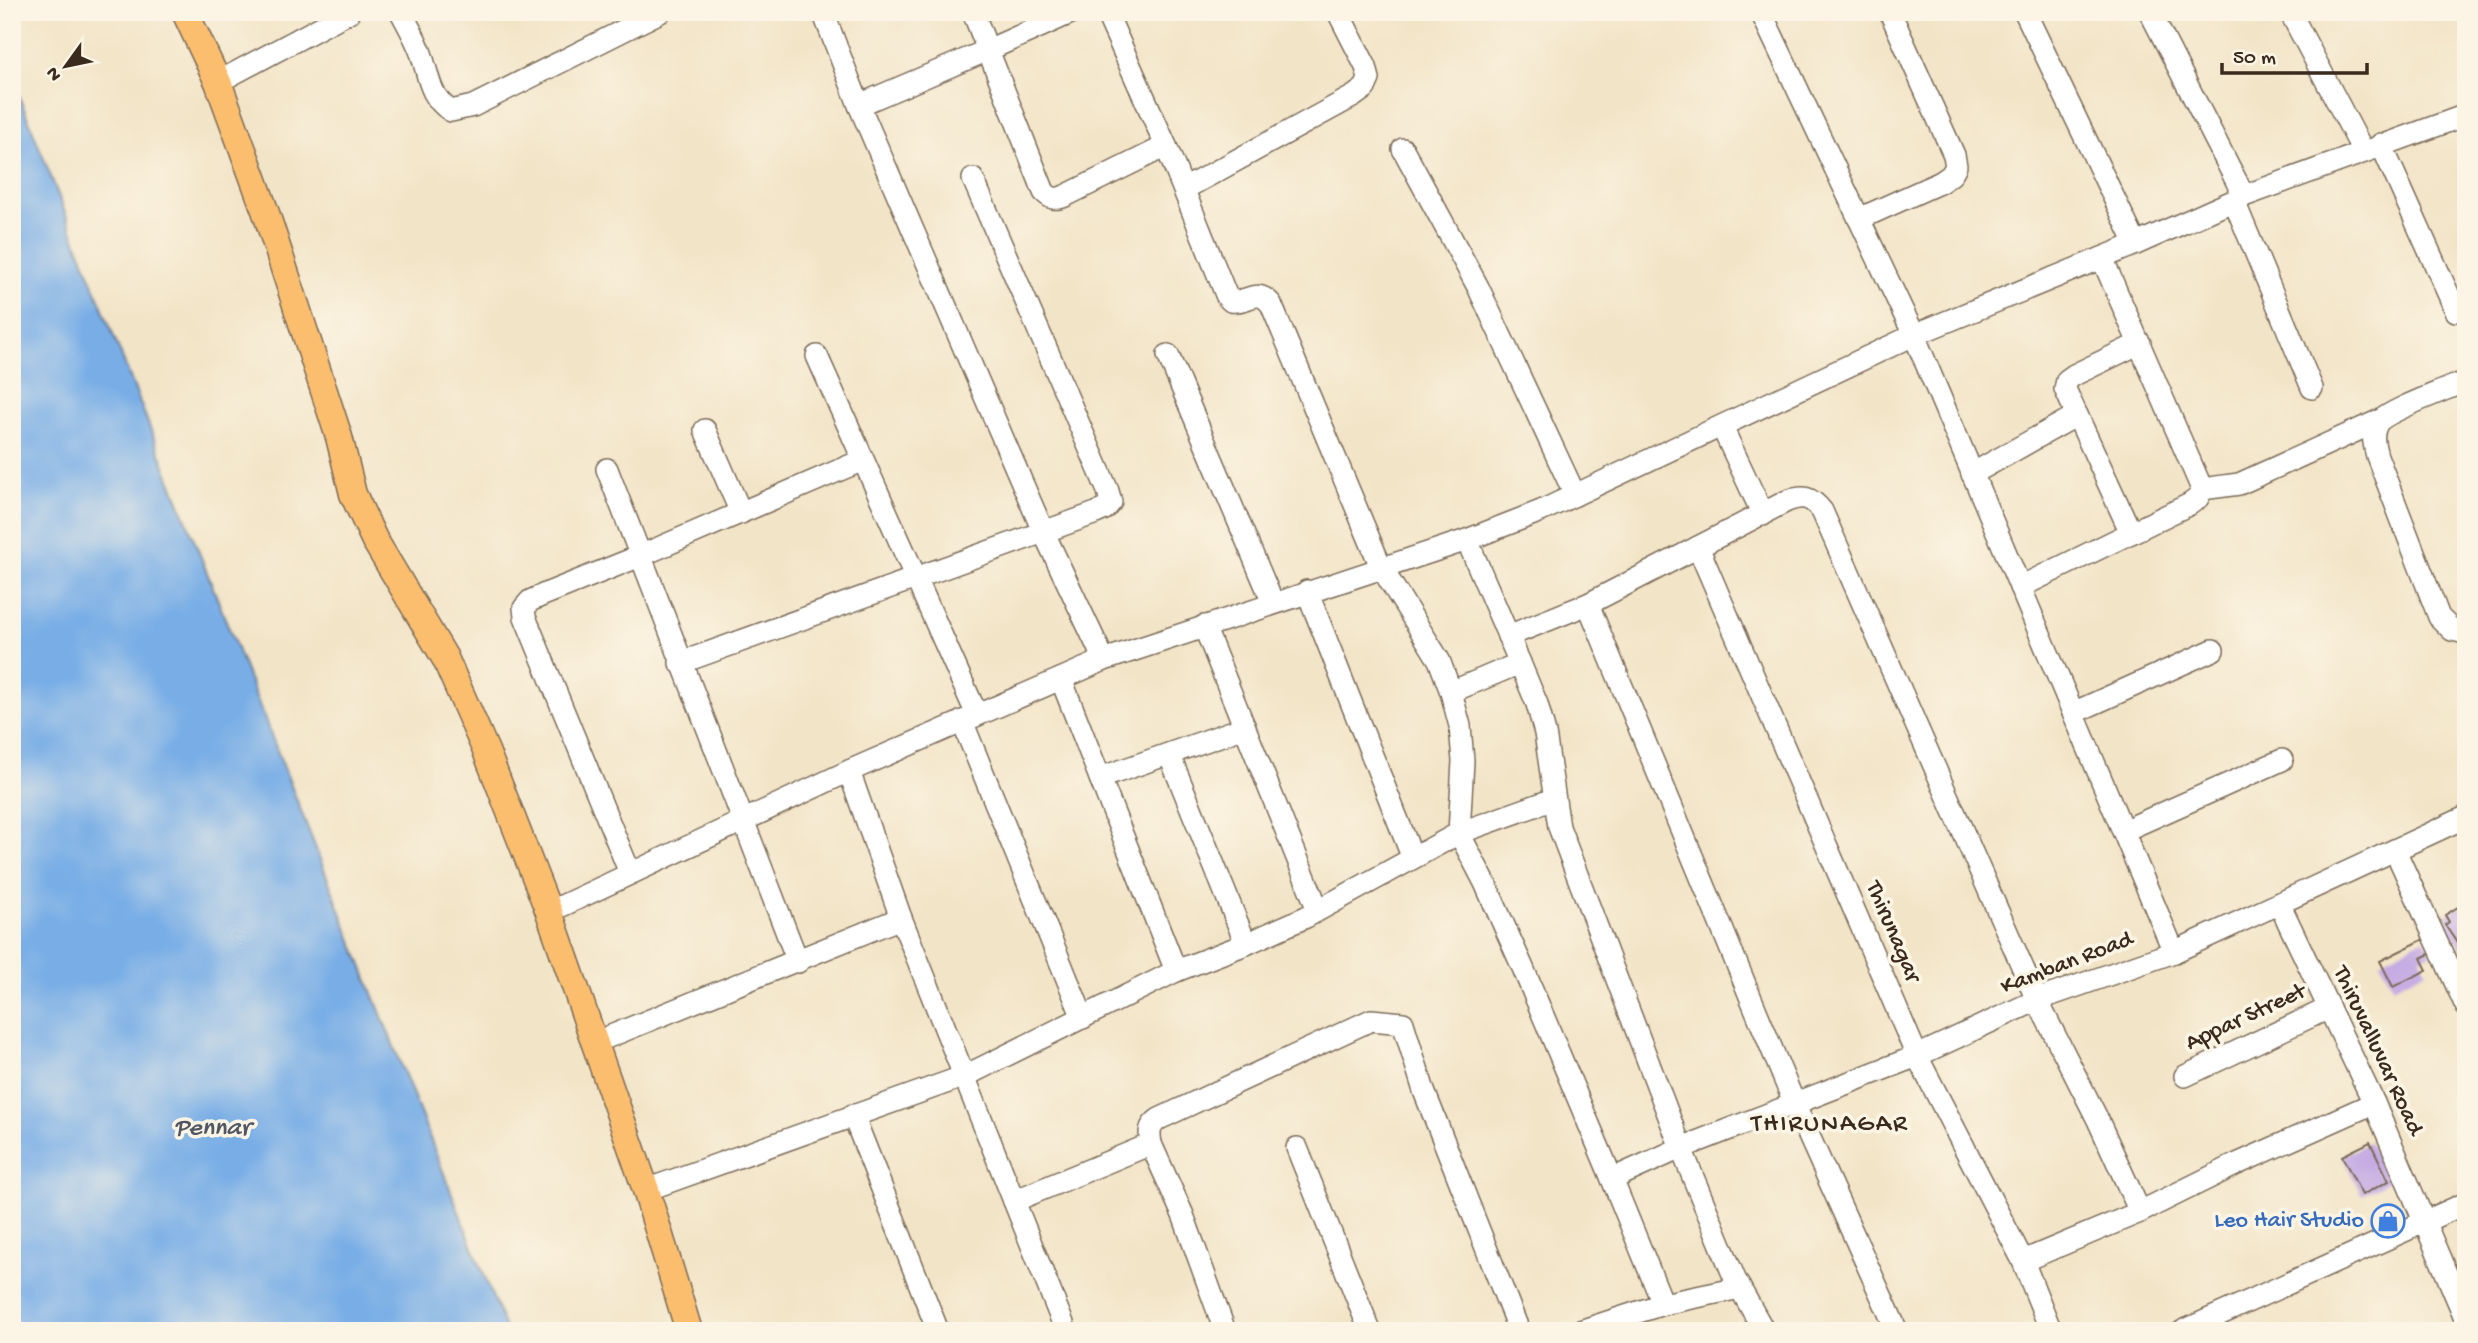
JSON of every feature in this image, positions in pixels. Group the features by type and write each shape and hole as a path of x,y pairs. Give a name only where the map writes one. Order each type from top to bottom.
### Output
{"main road":[{"path":"185,12 218,82 267,213 339,438 353,494 374,539 445,658 486,751 549,912 646,1190 689,1331"}],"street":[{"path":"218,82 349,12"},
{"path":"401,12 421,51 432,92 440,104 451,111 473,106 660,12"},
{"path":"823,12 859,105 1043,531 1104,660"},
{"path":"973,12 1044,192 1050,198 1065,196 1166,146"},
{"path":"859,105 1073,12"},
{"path":"1106,12 1166,146 1227,297 1238,302 1255,296 1265,298 1271,304 1381,567 1439,660 1460,726 1463,761 1459,833 1523,968 1664,1304"},
{"path":"1184,190 1365,88 1369,79 1366,67 1338,12"},
{"path":"1761,12 1914,335 2174,952"},
{"path":"1859,219 1941,182 1951,175 1956,166 1954,155 1890,12"},
{"path":"2025,12 2136,244"},
{"path":"2150,12 2239,198 2312,388"},
{"path":"2290,12 2372,148 2456,311"},
{"path":"549,912 849,771 1104,660 1466,540 1541,512 1914,335 2136,244 2239,198 2466,115"},
{"path":"1403,149 1478,287 1575,495"},
{"path":"680,663 1096,513 1111,502 973,179"},
{"path":"2020,587 2190,504 2198,498 2202,489 2102,258"},
{"path":"2131,533 2065,389 2067,380 2140,343"},
{"path":"1168,355 1273,603"},
{"path":"817,356 915,577 1083,1018"},
{"path":"2202,489 2239,484 2466,381"},
{"path":"1972,474 2077,415"},
{"path":"2378,421 2372,438 2377,456 2439,617 2452,630 2466,633"},
{"path":"1723,426 1763,514"},
{"path":"705,430 741,513"},
{"path":"630,873 525,617 524,608 537,598 863,460"},
{"path":"607,469 798,962"},
{"path":"1508,636 1588,604 1801,496 1812,499 1822,511 2037,1000 2097,1118 2140,1212"},
{"path":"1466,540 1536,704 1545,733 1559,827 1681,1148 1740,1288 1764,1331"},
{"name":"Thirunagar","path":"1698,547 1917,1056 2023,1261 2050,1331"},
{"path":"1307,592 1412,856"},
{"path":"1588,604 1795,1105 1897,1331"},
{"path":"1204,626 1318,910"},
{"path":"2073,713 2213,650"},
{"path":"1451,692 1520,663"},
{"path":"1060,680 1177,971"},
{"path":"1100,778 1245,727"},
{"path":"1169,754 1246,944"},
{"path":"2123,831 2282,760"},
{"path":"849,771 901,918 1066,1331"},
{"path":"646,1190 965,1076 1177,971 1246,944 1318,910 1412,856 1459,833 1554,799"},
{"name":"Kamban Road","path":"1612,1179 1681,1148 1917,1056 2037,1000 2174,952 2466,817"},
{"path":"2395,850 2457,965 2466,1006"},
{"name":"Thiruvalluvar Road","path":"2279,903 2374,1102 2466,1320"},
{"path":"596,1042 901,918"},
{"name":"Appar Street","path":"2185,1076 2329,1008"},
{"path":"1225,1331 1183,1215 1151,1144 1149,1131 1153,1123 1171,1113 1371,1020 1403,1023 1424,1091 1519,1331"},
{"path":"2023,1261 2140,1212 2237,1164 2374,1102"},
{"path":"853,1115 938,1331"},
{"path":"1014,1201 1151,1144"},
{"path":"1297,1148 1370,1331"},
{"path":"2183,1331 2466,1203"},
{"path":"1580,1331 1664,1304 1740,1288"}],"water":[{"name":"Pennar","path":"12,78 506,1331 12,1331"}],"building":[{"path":"2463,904 2466,909 2466,947 2461,949 2445,925 2449,922 2445,915"},
{"path":"2424,939 2431,953 2421,958 2427,970 2393,987 2380,961"},
{"path":"2370,1142 2389,1181 2362,1195 2342,1156"}],"place":[{"name":"Leo Hair Studio","path":"2388,1221"}],"district":[{"name":"THIRUNAGAR","path":"1830,1125"}]}
